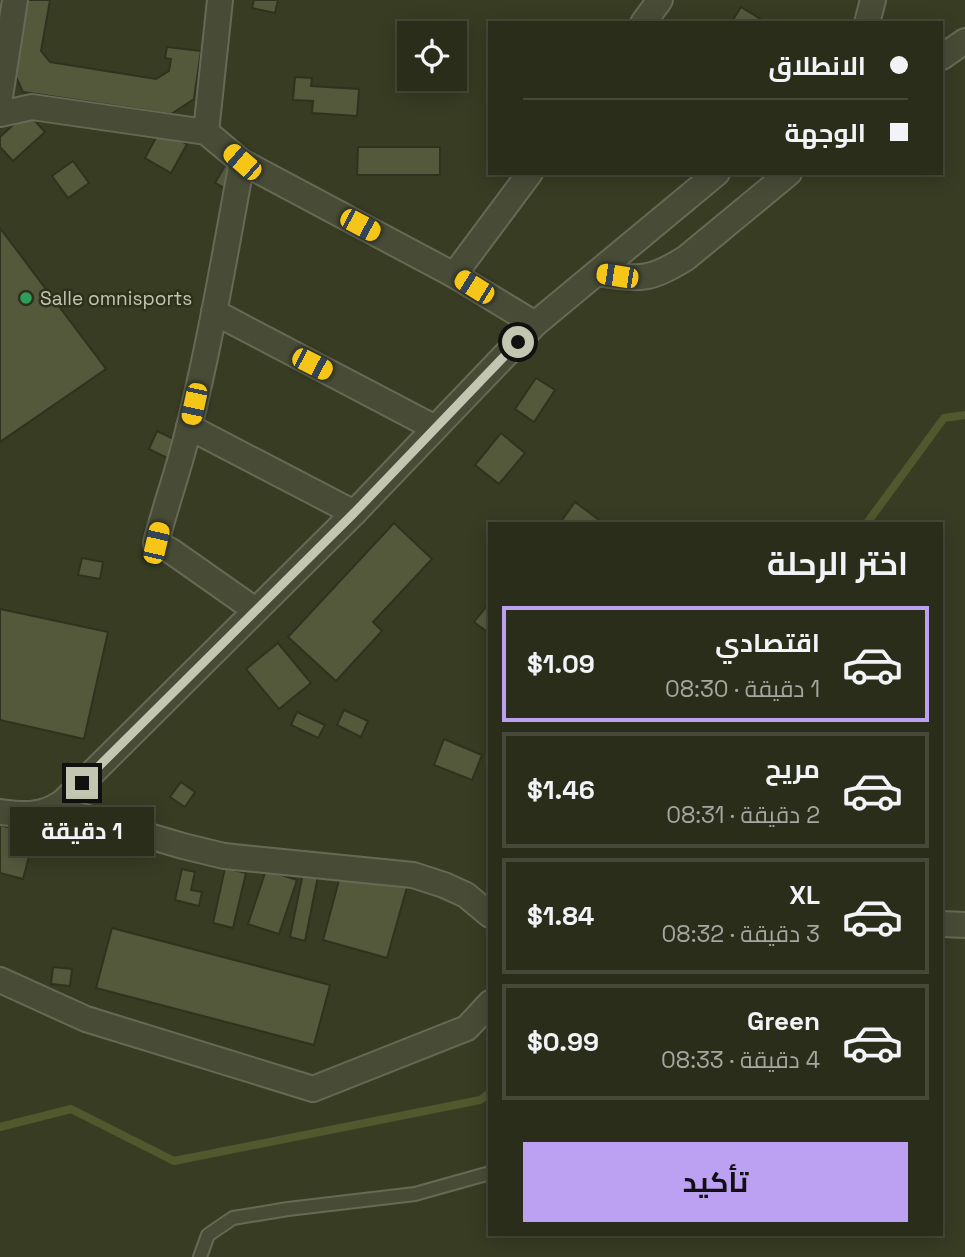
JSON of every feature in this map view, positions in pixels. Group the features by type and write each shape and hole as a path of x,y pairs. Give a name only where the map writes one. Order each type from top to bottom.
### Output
{"street":[{"path":"0,97 15,0"},
{"path":"644,21 660,0"},
{"path":"868,21 873,0"},
{"path":"206,132 217,1"},
{"path":"943,56 965,41"},
{"path":"0,114 32,107 206,132 242,162 454,275 534,324"},
{"path":"242,162 189,427 156,543 255,610"},
{"path":"454,275 529,175"},
{"path":"0,812 42,813 63,802 354,513 534,324 715,175"},
{"path":"597,273 636,279 646,278 672,267 787,175"},
{"path":"214,312 435,428"},
{"path":"189,427 354,513"},
{"path":"54,808 223,856 413,875 444,885 485,906"},
{"path":"943,924 965,925"},
{"path":"0,981 86,1019 313,1089 467,1028 488,1005"}],"lane":[{"path":"200,1257 208,1236 233,1218 415,1194 488,1175"}],"building":[{"path":"23,0 50,0 41,51 50,62 156,79 169,71 171,59 165,58 167,47 201,51 194,99 171,114 23,92 11,66"},
{"path":"254,0 278,0 275,13 252,8"},
{"path":"741,7 764,21 732,21"},
{"path":"295,77 312,78 311,86 359,89 357,116 312,113 313,101 293,100"},
{"path":"27,112 45,132 13,161 0,147 0,137"},
{"path":"160,130 187,144 171,173 145,158"},
{"path":"358,147 440,147 440,175 357,175"},
{"path":"73,161 89,183 68,198 52,176"},
{"path":"226,164 239,171 228,190 215,183"},
{"name":"Salle omnisports","path":"0,228 106,369 0,442"},
{"path":"536,378 555,390 534,422 515,409"},
{"path":"157,431 180,442 171,460 149,449"},
{"path":"501,433 525,453 499,484 475,465"},
{"path":"575,502 602,522 561,522"},
{"path":"394,523 432,559 373,622 382,631 336,681 288,637"},
{"path":"82,558 103,562 100,579 78,575"},
{"path":"488,604 488,632 474,622"},
{"path":"0,609 108,632 84,739 0,720"},
{"path":"278,643 311,683 279,709 246,669"},
{"path":"344,710 368,721 361,737 337,725"},
{"path":"297,712 325,725 318,738 291,725"},
{"path":"444,739 482,755 472,780 434,765"},
{"path":"181,782 195,792 185,807 170,797"},
{"path":"0,825 35,834 23,879 0,873"},
{"path":"91,829 92,856 75,856 74,830"},
{"path":"225,868 246,873 233,928 213,923"},
{"path":"182,869 195,872 191,890 202,892 199,906 175,900"},
{"path":"342,869 407,887 387,958 323,940"},
{"path":"266,870 297,880 279,934 248,924"},
{"path":"303,873 318,876 305,941 290,937"},
{"path":"112,928 330,985 314,1045 96,988"},
{"path":"53,967 72,969 70,986 51,984"}],"waterway":[{"path":"868,522 944,418 965,415"},
{"path":"0,1127 71,1109 174,1161 480,1100 488,1094"}],"place":[{"name":"Salle omnisports","path":"26,298"}],"route":[{"path":"82,783 354,513 518,342"}]}
